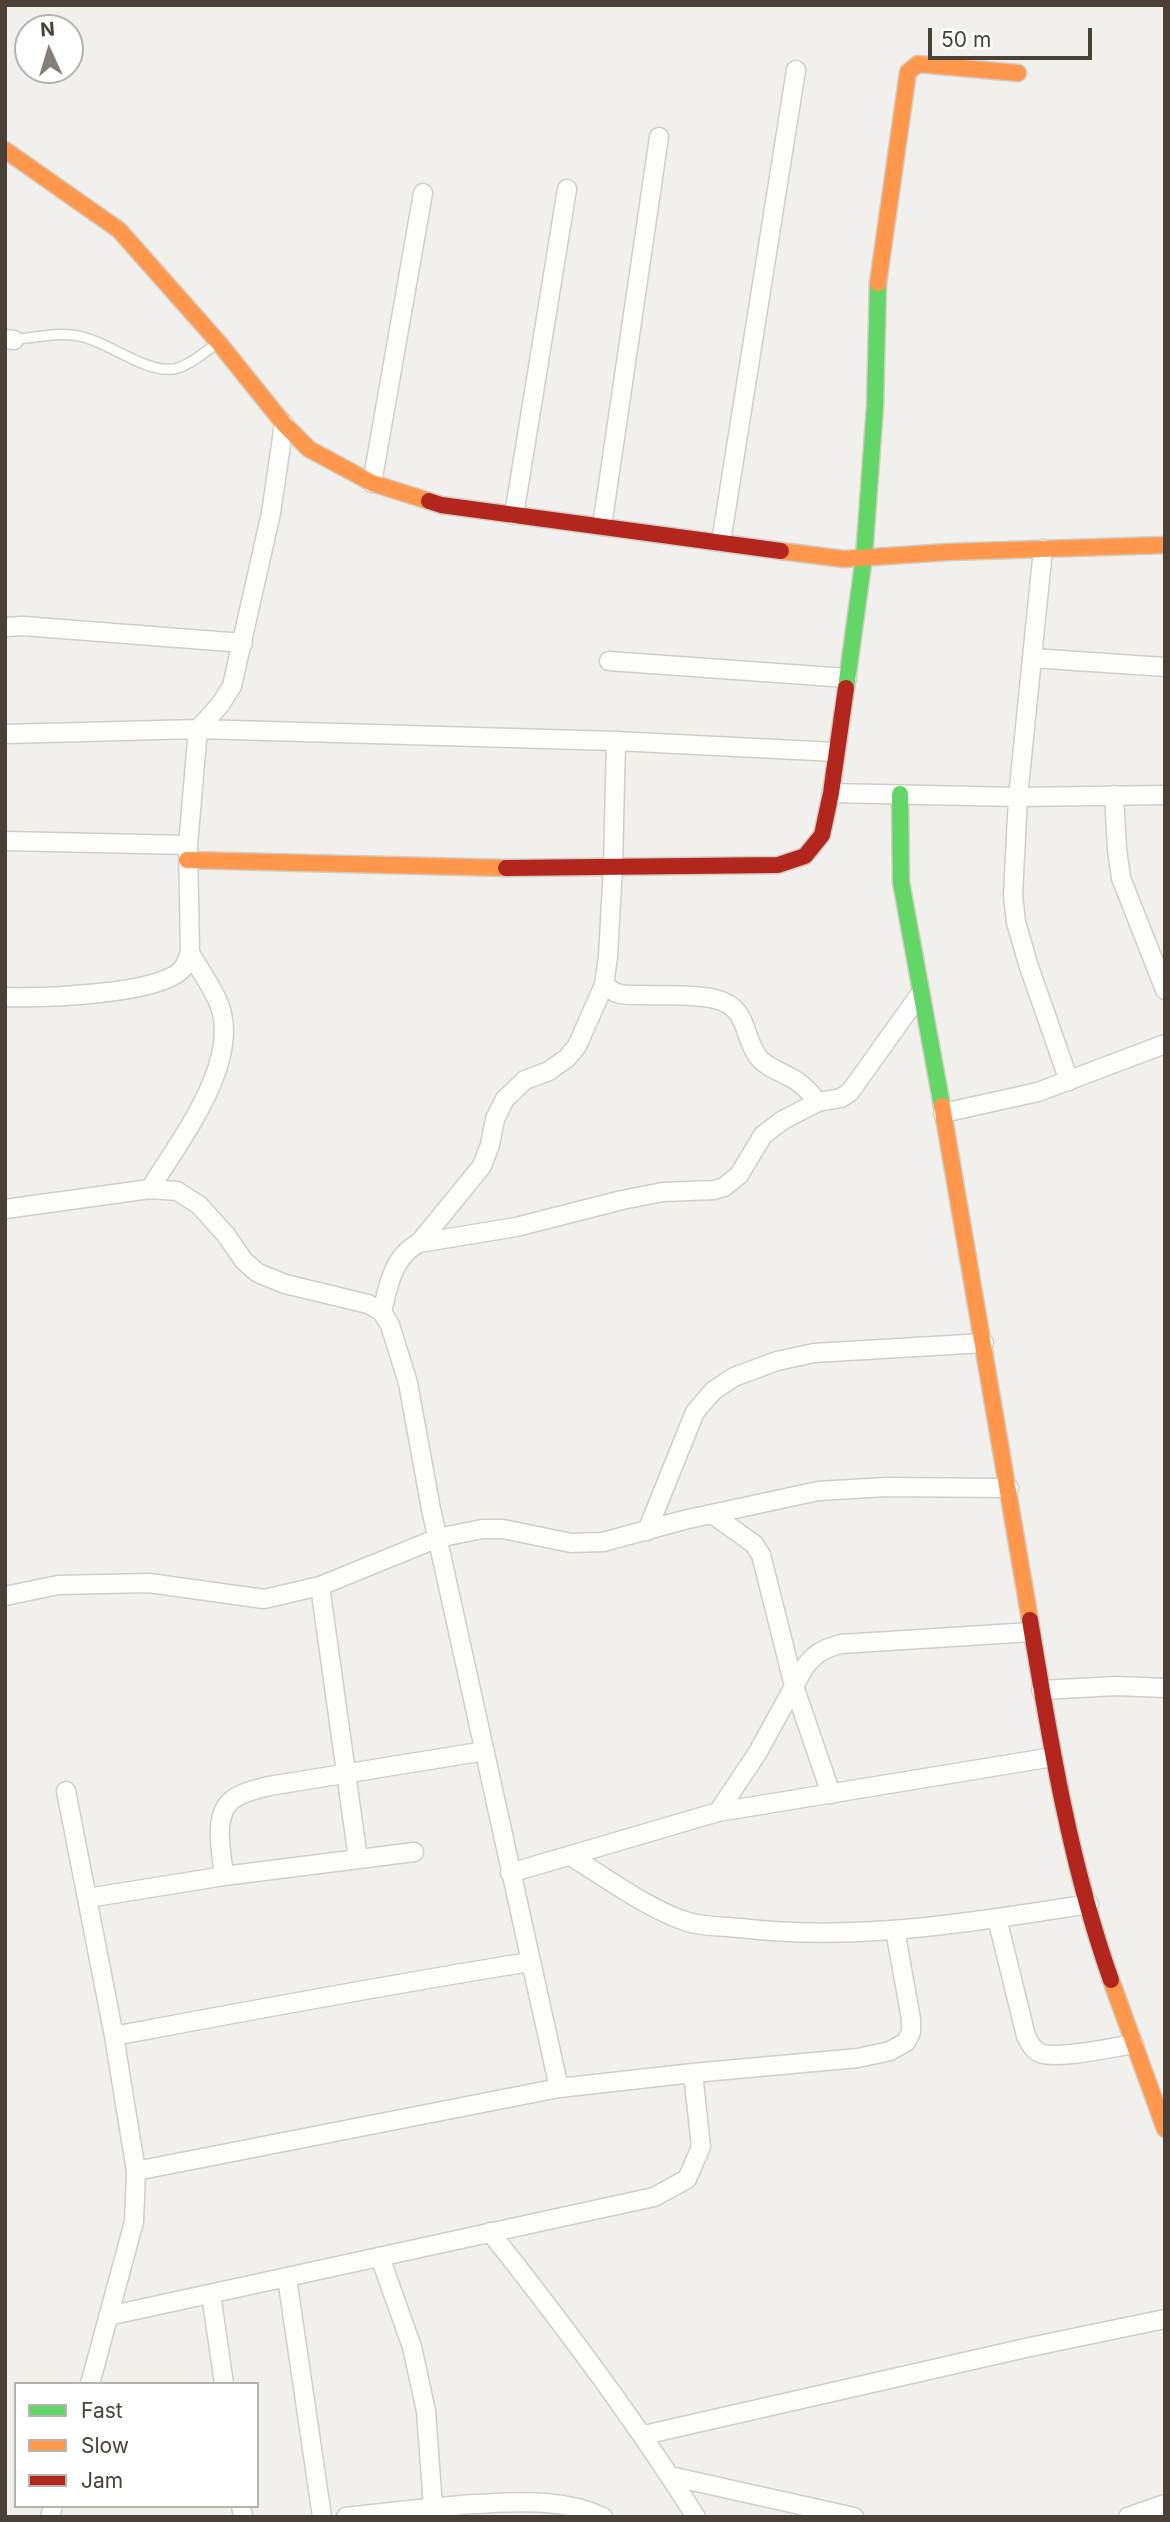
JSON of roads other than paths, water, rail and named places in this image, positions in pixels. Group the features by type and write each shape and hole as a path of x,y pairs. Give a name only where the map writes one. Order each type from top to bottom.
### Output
{"street":[{"path":"5,841 473,868 778,865 805,856 822,835 831,793 864,557 875,406 877,291 908,72 918,64 1018,73"},
{"path":"721,542 796,70"},
{"path":"601,526 659,137"},
{"path":"5,150 119,230 219,343 284,424 309,449 372,483 441,505 844,558 1165,545"},
{"path":"514,514 567,188"},
{"path":"372,483 423,193"},
{"path":"5,997 55,997 144,986 168,978 183,969 190,953 188,852 198,729 220,705 232,686 271,513 284,424"},
{"path":"1043,549 1017,797 1013,895 1016,922 1069,1081"},
{"path":"5,627 23,626 243,643"},
{"path":"1032,658 1165,667"},
{"path":"609,661 847,678"},
{"path":"5,734 198,729 616,741 836,752"},
{"path":"419,1243 482,1166 490,1145 495,1119 505,1099 525,1080 549,1071 567,1058 577,1046 604,985 613,866 616,741"},
{"path":"831,793 1017,797 1165,795"},
{"path":"900,794 901,882 984,1343 1053,1757 1104,1960 1165,2129"},
{"path":"1114,795 1121,878 1165,990"},
{"path":"150,1189 198,1111 211,1084 223,1041 219,1004 190,953"},
{"path":"604,985 617,993 716,999 730,1005 739,1013 759,1059 806,1087 818,1102"},
{"path":"382,1312 398,1260 408,1249 419,1243 516,1227 622,1199 663,1192 714,1190 724,1187 739,1175 763,1135 783,1120 818,1102 842,1098 850,1092 920,994"},
{"path":"943,1113 1038,1092 1165,1044"},
{"path":"5,1209 150,1189 177,1191 199,1205 226,1235 244,1261 258,1273 285,1284 368,1304 382,1312 390,1325 408,1383 438,1538 559,2088"},
{"path":"646,1531 695,1412 713,1391 734,1377 777,1361 814,1353 984,1343"},
{"path":"5,1596 58,1585 149,1583 264,1599 320,1586 438,1538 482,1529 503,1529 571,1543 603,1542 818,1491 848,1488 1009,1488"},
{"path":"712,1514 754,1544 761,1555 794,1686 831,1794"},
{"path":"320,1586 358,1859"},
{"path":"718,1812 758,1752 813,1656 822,1649 841,1644 1031,1632"},
{"path":"1041,1690 1117,1686 1165,1688"},
{"path":"224,1876 222,1815 230,1801 241,1794 269,1786 485,1751"},
{"path":"510,1873 718,1812 1053,1757"},
{"path":"66,1791 114,2036 136,2171 134,2222 91,2382"},
{"path":"88,1898 224,1876 414,1852"},
{"path":"572,1857 642,1900 688,1922 782,1933 847,1934 895,1930 1089,1904"},
{"path":"997,1918 1026,2036 1031,2045 1039,2052 1052,2055 1134,2044"},
{"path":"136,2171 559,2088 858,2059 890,2052 906,2042 911,2032 895,1930"},
{"path":"114,2036 283,2006 373,1986 530,1962"},
{"path":"108,2316 654,2197 687,2179 701,2147 693,2073"},
{"path":"490,2232 644,2435 696,2517"},
{"path":"380,2257 412,2347 426,2411 433,2507"},
{"path":"286,2278 322,2517"},
{"path":"211,2294 224,2382"},
{"path":"644,2435 1165,2319"},
{"path":"670,2476 854,2517"},
{"path":"346,2517 433,2507 548,2502 573,2505 600,2516"},
{"path":"1128,2517 1165,2504"}],"lane":[{"path":"10,340 57,335 80,336 160,369 183,365 219,343"}]}
